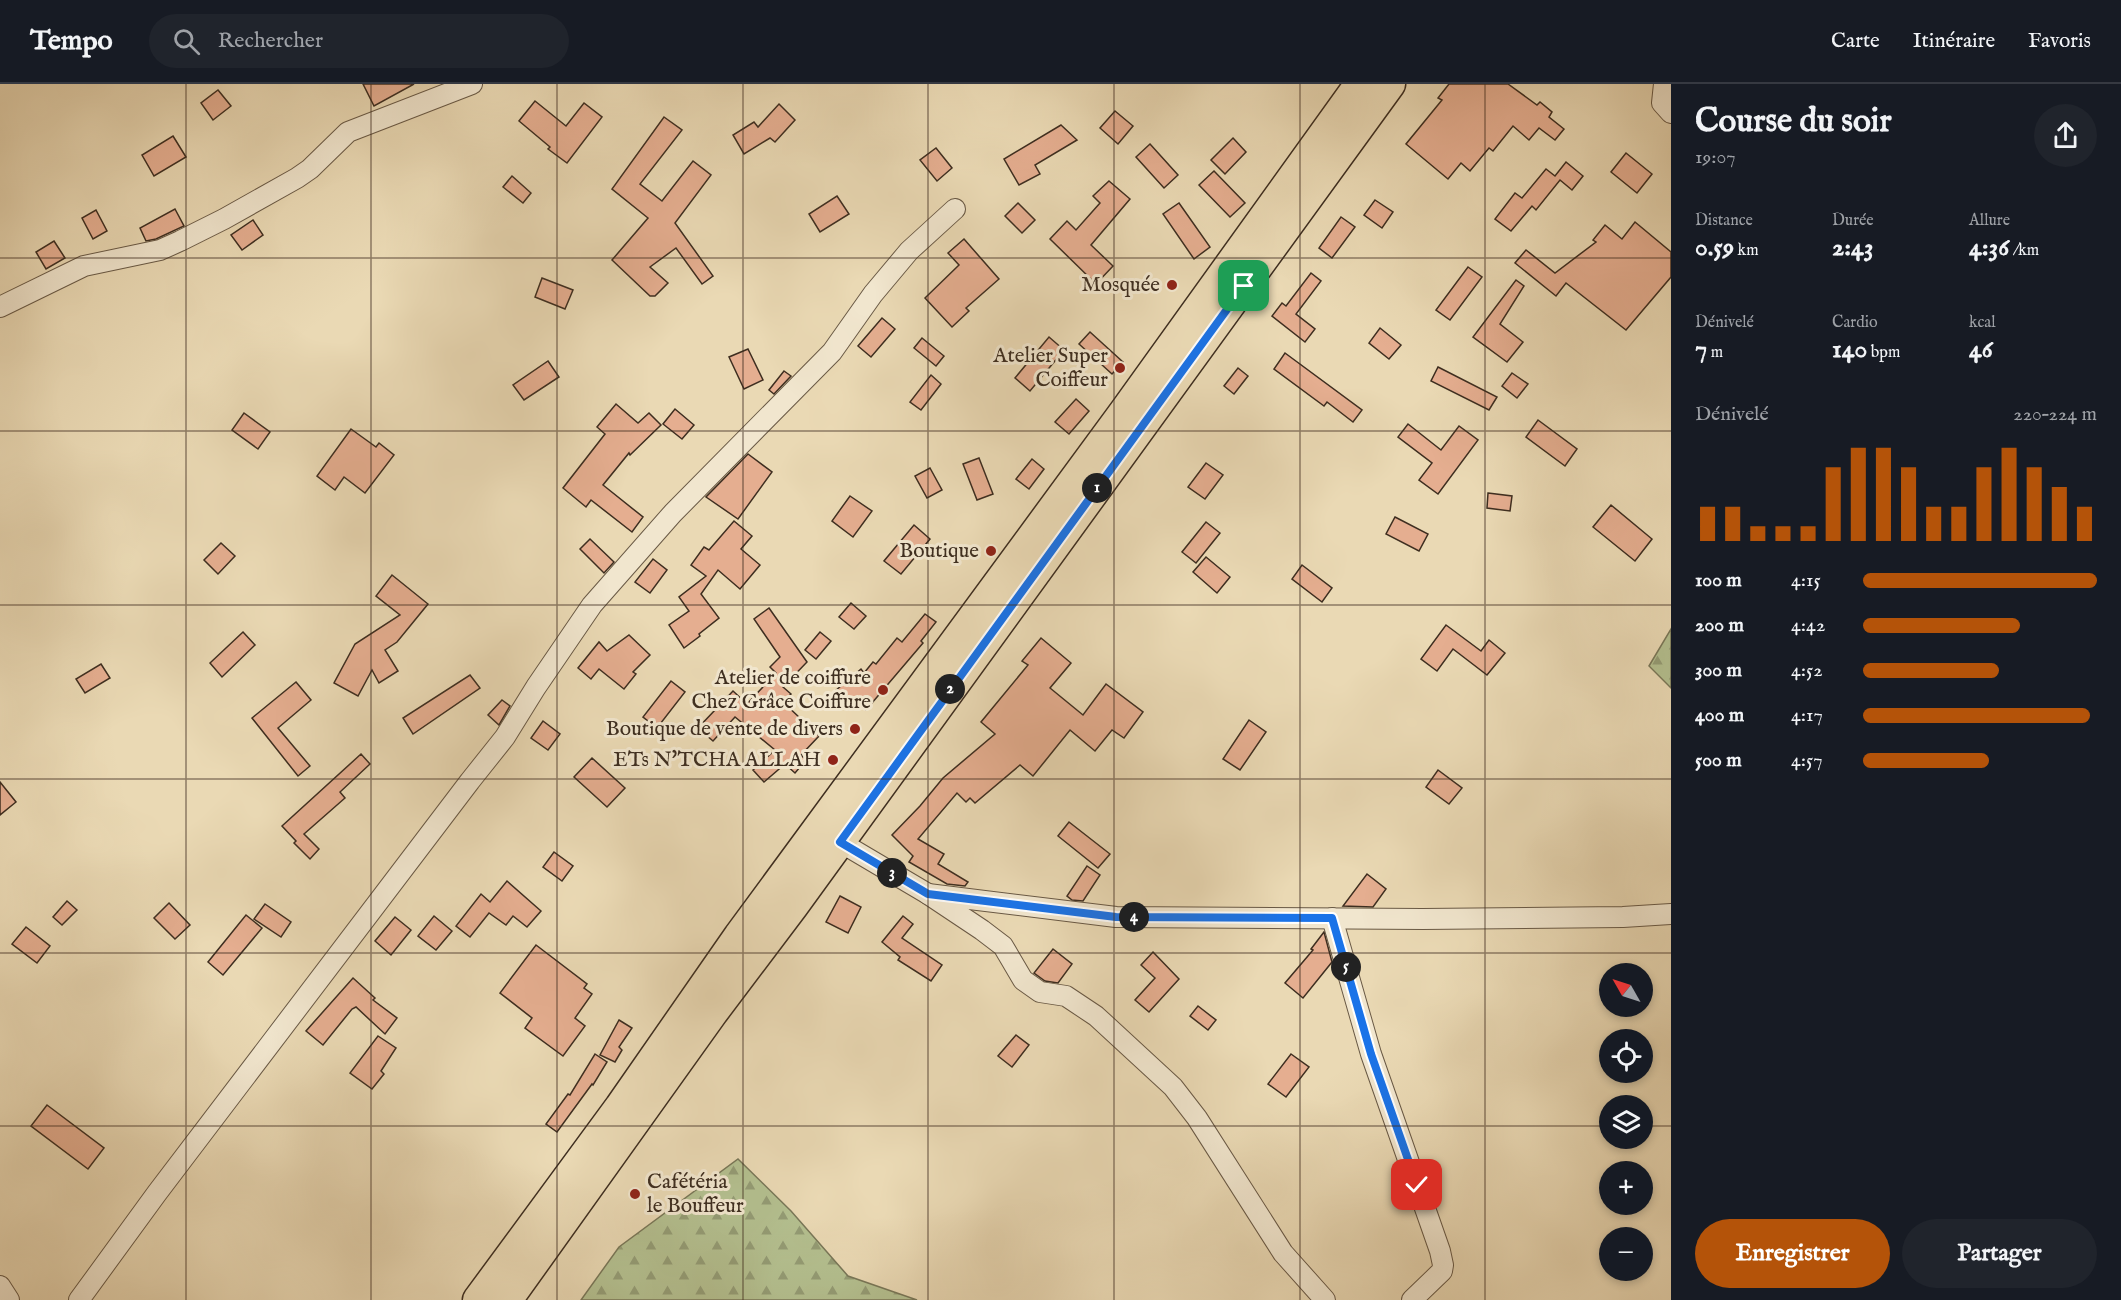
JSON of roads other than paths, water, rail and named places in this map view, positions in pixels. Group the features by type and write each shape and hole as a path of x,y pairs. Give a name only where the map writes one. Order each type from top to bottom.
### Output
{"main road":[{"path":"478,1300 620,1107 746,926 1132,402 1360,84"},
{"path":"507,1300 713,1012 840,842 1390,84"}],"street":[{"path":"0,307 84,266 160,250 180,241 297,178 310,169 348,132 472,84"},
{"path":"1664,84 1662,103 1671,113"},
{"path":"80,1300 207,1128 505,737 536,687 592,606 673,513 831,352 873,294 909,251 956,209"},
{"path":"840,842 928,894 1003,946 1023,980 1040,992 1066,996 1096,1016 1173,1087 1197,1118 1283,1253 1325,1300"},
{"path":"928,894 1116,917 1423,919 1576,918 1671,914"},
{"path":"1332,918 1371,1054 1440,1251 1442,1271 1412,1300"},
{"path":"0,1286 9,1300"}],"place":[{"name":"Mosquée","path":"1172,285"},
{"name":"Atelier Super Coiffeur","path":"1120,368"},
{"name":"Boutique","path":"991,551"},
{"name":"Atelier de coiffure Chez Grâce Coiffure","path":"883,690"},
{"name":"Boutique de vente de divers","path":"855,729"},
{"name":"ETs N'TCHA ALLAH","path":"833,760"},
{"name":"Cafétéria le Bouffeur","path":"635,1194"}]}
